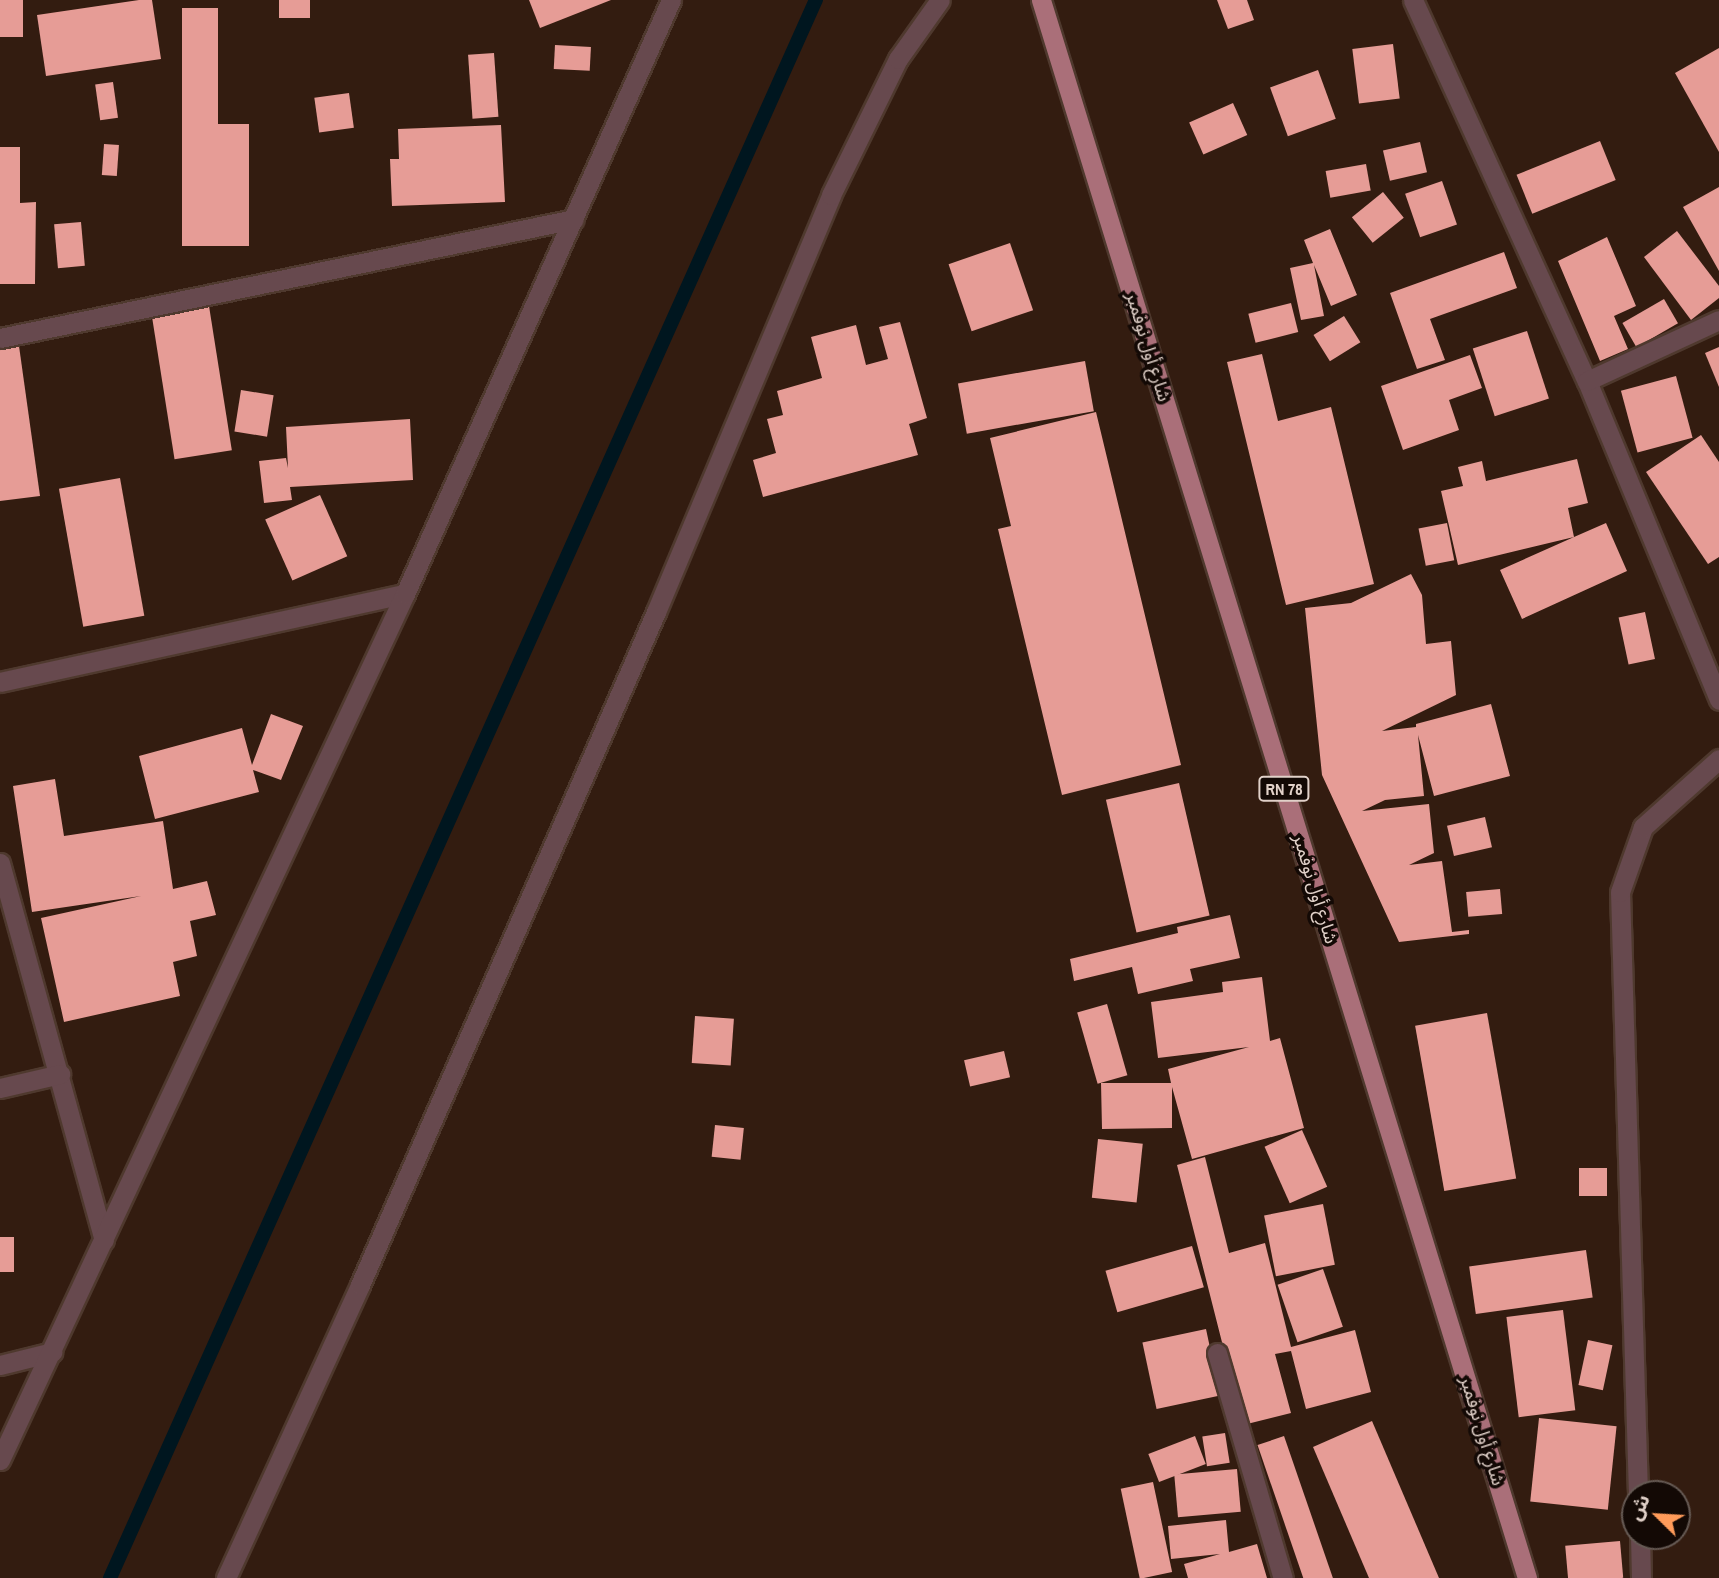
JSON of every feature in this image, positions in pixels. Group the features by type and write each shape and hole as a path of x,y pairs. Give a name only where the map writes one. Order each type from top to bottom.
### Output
{"main road":[{"name":"شارع أول نوفمبر","path":"1041,0 1527,1578"}],"street":[{"path":"0,1460 405,594 671,0"},
{"path":"226,1578 360,1285 656,612 831,195 898,59 940,0"},
{"path":"1412,0 1587,381 1719,700"},
{"path":"0,338 574,219"},
{"path":"1587,381 1719,320"},
{"path":"0,682 405,594"},
{"path":"1638,1480 1620,892 1643,827 1719,759"},
{"path":"0,863 104,1240"},
{"path":"0,1088 60,1074"},
{"path":"0,1365 52,1352"},
{"path":"1217,1353 1283,1578"},
{"path":"1640,1550 1641,1578"}],"building":[{"path":"0,0 23,0 23,37 0,37"},
{"path":"152,0 161,59 46,76 37,15"},
{"path":"279,0 310,0 310,18 279,18"},
{"path":"529,0 611,0 540,28"},
{"path":"1217,0 1247,0 1254,20 1228,29"},
{"path":"182,8 218,8 218,124 249,124 249,246 182,246"},
{"path":"1393,44 1400,99 1359,104 1352,49"},
{"path":"555,45 591,47 590,71 554,69"},
{"path":"1719,48 1719,152 1675,73"},
{"path":"494,53 498,117 473,119 468,55"},
{"path":"1318,70 1336,119 1288,136 1270,87"},
{"path":"113,82 118,118 100,120 95,85"},
{"path":"349,93 354,128 319,133 314,98"},
{"path":"1233,103 1247,135 1203,154 1189,123"},
{"path":"501,125 505,202 392,206 390,159 399,159 398,129"},
{"path":"1600,141 1616,180 1532,214 1517,175"},
{"path":"1420,142 1427,172 1390,181 1383,151"},
{"path":"104,144 119,145 117,176 102,175"},
{"path":"0,147 20,147 20,203 36,202 35,284 0,284"},
{"path":"1366,164 1371,191 1330,198 1326,171"},
{"path":"1442,181 1457,224 1420,237 1405,194"},
{"path":"1719,187 1719,271 1683,207"},
{"path":"1383,192 1404,218 1373,243 1352,217"},
{"path":"81,222 85,266 58,268 54,224"},
{"path":"1330,229 1357,295 1331,306 1314,265 1324,316 1301,320 1290,268 1313,263 1304,240"},
{"path":"1677,231 1719,286 1719,298 1691,320 1644,257"},
{"path":"1607,237 1636,306 1614,316 1628,349 1600,361 1558,261"},
{"path":"1010,243 1033,310 972,331 949,264"},
{"path":"1504,252 1517,288 1430,319 1445,360 1417,369 1390,293"},
{"path":"1664,299 1678,323 1636,347 1622,323"},
{"path":"1291,303 1298,332 1256,343 1248,314"},
{"path":"209,306 232,450 175,459 152,315"},
{"path":"1344,316 1360,342 1330,361 1313,335"},
{"path":"900,322 927,418 909,424 918,455 763,497 753,460 776,453 767,419 783,415 777,391 822,378 811,337 856,325 866,365 888,359 879,327"},
{"path":"1527,331 1549,399 1495,416 1473,349"},
{"path":"19,346 40,496 0,501 0,349"},
{"path":"1719,347 1719,387 1705,353"},
{"path":"1262,354 1278,421 1331,407 1374,584 1286,605 1227,362"},
{"path":"1470,355 1482,388 1449,400 1459,430 1403,450 1381,386"},
{"path":"1085,361 1094,411 967,434 958,383"},
{"path":"1676,376 1693,438 1638,453 1621,391"},
{"path":"241,390 274,395 267,437 234,431"},
{"path":"1096,412 1181,765 1062,795 998,529 1011,526 990,438"},
{"path":"410,419 413,480 290,487 292,500 264,503 259,461 286,458 288,468 286,427"},
{"path":"1701,435 1719,462 1719,557 1708,564 1646,472"},
{"path":"1577,459 1588,503 1568,508 1574,537 1458,565 1441,491 1463,486 1458,467 1482,461 1486,481"},
{"path":"120,478 144,616 83,627 59,489"},
{"path":"320,495 347,556 292,581 265,519"},
{"path":"1447,523 1454,560 1426,566 1419,529"},
{"path":"1606,523 1627,571 1522,619 1500,570"},
{"path":"1411,574 1422,595 1426,644 1451,641 1456,695 1382,731 1416,727 1416,724 1491,704 1510,776 1434,796 1418,735 1424,796 1385,800 1362,811 1429,804 1434,853 1409,865 1442,861 1452,932 1469,930 1469,934 1399,942 1322,775 1305,608 1351,603"},
{"path":"1645,612 1655,659 1629,665 1619,618"},
{"path":"271,714 303,726 281,780 253,770 259,792 155,819 139,756 242,728 252,765"},
{"path":"55,779 64,836 163,821 173,889 207,881 216,915 190,921 197,956 173,962 180,996 64,1022 41,918 141,896 32,912 13,786"},
{"path":"1179,783 1210,916 1137,932 1106,800"},
{"path":"1485,817 1492,847 1454,856 1447,826"},
{"path":"1500,889 1502,914 1468,917 1466,892"},
{"path":"1230,915 1240,958 1190,969 1193,981 1138,994 1132,967 1074,981 1070,959 1178,933 1177,927"},
{"path":"1262,977 1270,1041 1280,1038 1304,1128 1192,1159 1172,1087 1172,1128 1102,1129 1101,1083 1171,1083 1168,1069 1249,1047 1158,1058 1151,1002 1223,992 1222,982"},
{"path":"1107,1004 1127,1075 1098,1084 1077,1013"},
{"path":"1487,1013 1516,1178 1444,1191 1415,1026"},
{"path":"695,1016 734,1019 731,1066 692,1063"},
{"path":"1004,1051 1010,1077 970,1087 964,1060"},
{"path":"715,1125 744,1128 740,1160 712,1157"},
{"path":"1302,1130 1327,1187 1290,1203 1265,1147"},
{"path":"1098,1139 1143,1144 1137,1202 1092,1198"},
{"path":"1205,1157 1229,1253 1265,1243 1291,1347 1355,1330 1371,1392 1306,1409 1291,1351 1275,1354 1291,1413 1243,1425 1177,1165"},
{"path":"1579,1168 1607,1168 1607,1196 1579,1196"},
{"path":"1323,1204 1335,1265 1276,1276 1264,1215"},
{"path":"0,1237 14,1237 14,1272 0,1272"},
{"path":"1192,1246 1204,1287 1117,1312 1105,1271"},
{"path":"1586,1250 1593,1298 1476,1314 1469,1266"},
{"path":"1323,1269 1343,1327 1297,1342 1278,1285"},
{"path":"1563,1310 1575,1410 1519,1417 1506,1317"},
{"path":"1206,1329 1220,1396 1157,1409 1142,1343"},
{"path":"1588,1340 1612,1345 1603,1390 1578,1385"},
{"path":"1539,1418 1617,1426 1608,1510 1530,1502"},
{"path":"1372,1421 1439,1578 1369,1578 1313,1447"},
{"path":"1225,1433 1230,1463 1207,1466 1202,1437"},
{"path":"1195,1436 1206,1464 1159,1482 1148,1454"},
{"path":"1284,1436 1333,1578 1303,1578 1258,1445"},
{"path":"1237,1469 1241,1512 1178,1517 1174,1474"},
{"path":"1153,1482 1172,1572 1140,1578 1121,1489"},
{"path":"1226,1520 1229,1552 1257,1544 1267,1578 1188,1578 1184,1564 1220,1554 1171,1559 1168,1526"},
{"path":"1620,1541 1623,1578 1568,1578 1565,1546"}],"waterway":[{"path":"110,1578 816,0"}]}
